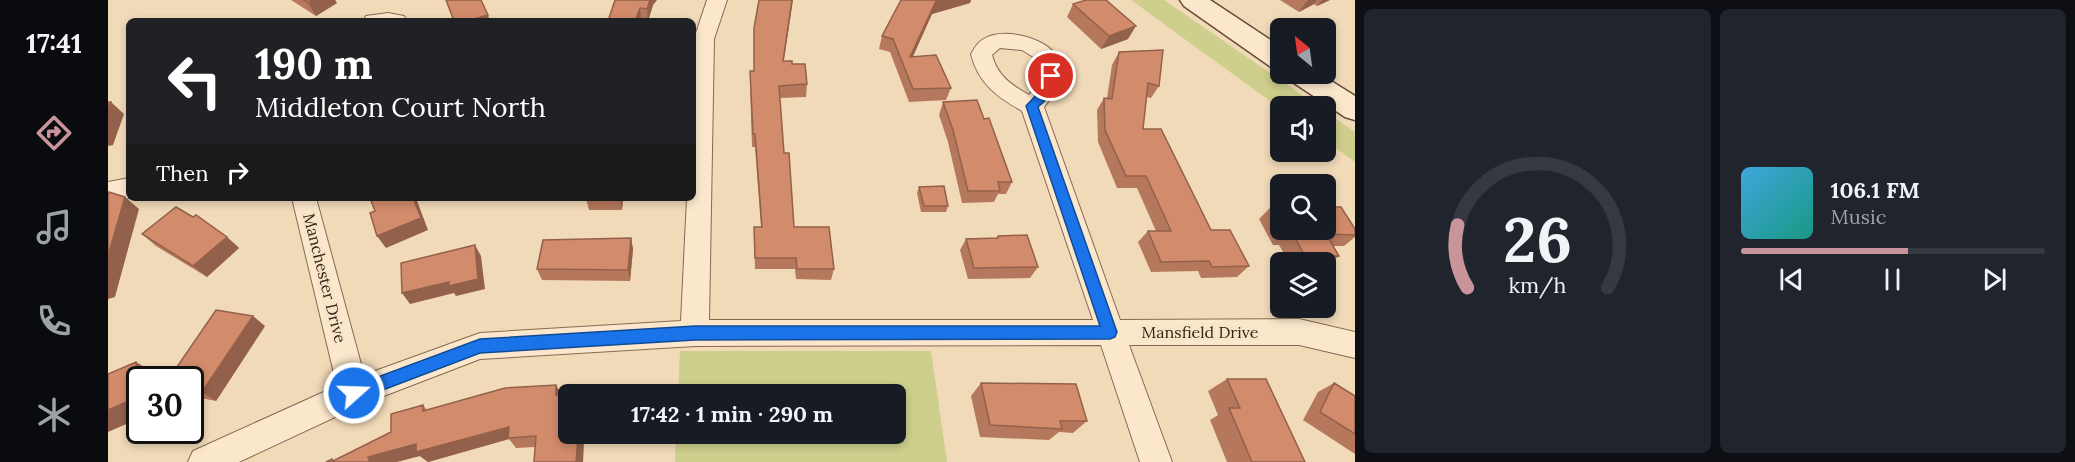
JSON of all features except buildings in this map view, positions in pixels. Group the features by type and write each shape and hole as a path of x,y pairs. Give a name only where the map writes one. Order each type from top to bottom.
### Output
{"street":[{"path":"695,333 704,39 717,0"},
{"path":"1193,0 1270,52"},
{"path":"1316,84 1355,110"},
{"path":"1032,106 1156,462"},
{"path":"108,192 126,189"},
{"name":"Manchester Drive","path":"305,201 354,393"},
{"name":"Mansfield Drive","path":"204,462 354,393 480,346 695,333 1110,332 1299,332 1355,345"}],"green space":[{"path":"1131,0 1164,0 1270,73 1270,84 1286,84 1303,96 1270,96 1270,101"},
{"path":"1336,119 1355,132 1355,162 1336,148"},
{"path":"680,351 931,351 947,462 675,462 676,444 906,444 906,384 678,384"}],"route":[{"path":"354,393 480,346 695,333 1110,332 1032,106 1046,93 1051,76"}]}
